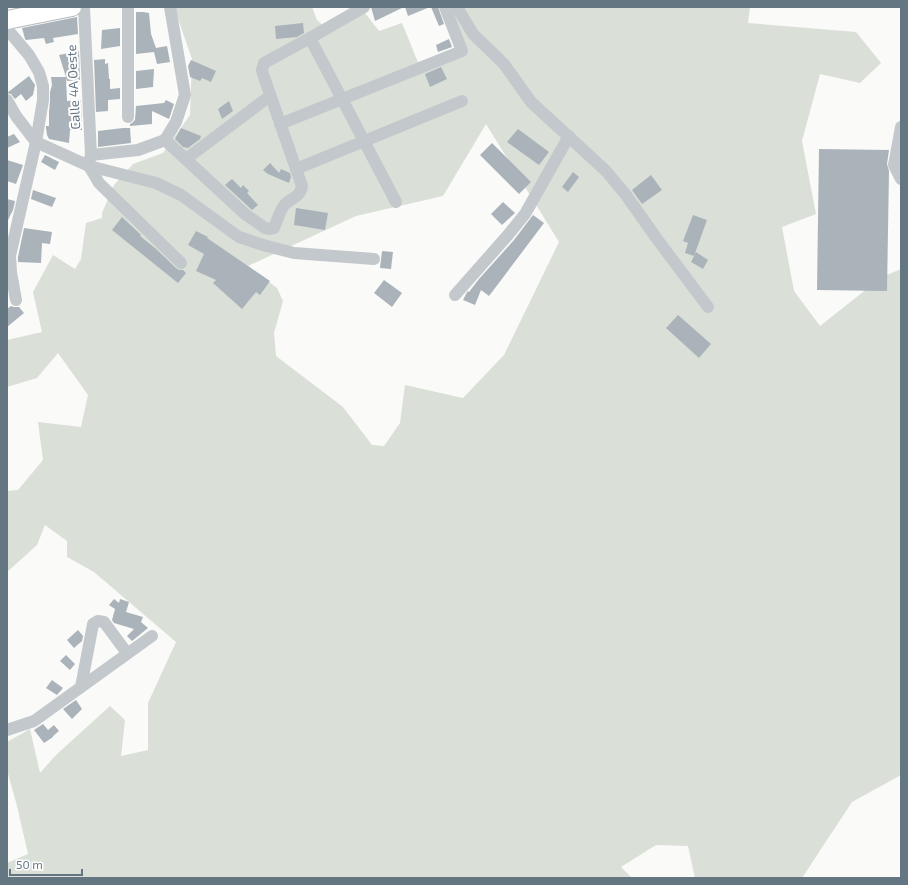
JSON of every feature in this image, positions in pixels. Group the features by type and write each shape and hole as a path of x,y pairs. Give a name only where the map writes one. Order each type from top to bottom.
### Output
{"highway":[{"path":"7,20 72,7"}],"street":[{"name":"Calle 4A Oeste","path":"84,7 90,160"},
{"path":"128,7 128,117"},
{"path":"90,160 138,150 165,140 176,122 186,95 170,7"},
{"path":"165,140 245,214 265,228 274,228 284,206 301,192 302,186 263,74 262,70 264,63 364,7"},
{"path":"280,124 462,51 445,7"},
{"path":"457,7 473,34 504,64 531,102 606,171 626,195 708,307"},
{"path":"7,30 29,55 39,72 43,86 43,100 36,142 10,256 16,300"},
{"path":"310,38 396,202"},
{"path":"186,159 270,96"},
{"path":"7,100 16,116 36,142 156,182 180,195 239,237 263,246 294,253 374,259"},
{"path":"296,170 462,101"},
{"path":"901,127 894,165 901,179"},
{"path":"455,295 525,214 569,136"},
{"path":"90,160 99,184 181,263"},
{"path":"81,687 93,624 98,621 104,622 127,653"},
{"path":"7,730 34,721 152,636"}],"shaded area":[{"path":"174,7 312,7 317,20 326,28 362,9 379,31 402,23 419,65 457,51 440,7 750,7 748,23 856,32 881,63 860,83 820,74 802,141 816,214 782,227 794,291 820,326 882,277 901,269 901,775 852,802 802,878 695,878 688,846 656,845 621,867 632,878 7,878 7,863 28,854 7,770 7,742 30,729 40,773 56,755 110,706 125,720 121,756 148,750 148,703 176,642 94,572 67,557 67,541 45,525 37,545 7,572 7,491 18,490 43,460 38,422 81,427 88,395 58,353 37,378 7,387 7,340 42,332 33,292 53,255 75,269 81,259 86,223 102,218 102,213 114,185 133,164 163,153 190,115 192,59","holes":["486,124 559,242 504,355 463,398 405,385 400,423 384,446 372,445 343,407 276,356 274,333 283,301 277,288 248,266 356,216 443,196"]}],"building":[{"path":"371,7 404,7 375,21"},
{"path":"405,7 430,7 408,16"},
{"path":"431,7 438,7 444,24 439,26"},
{"path":"136,12 149,13 151,34 156,48 167,46 170,62 157,64 154,52 136,54"},
{"path":"77,17 78,34 53,38 54,42 46,44 44,38 25,39 22,28"},
{"path":"303,23 304,33 297,37 276,39 275,26"},
{"path":"120,28 120,46 101,49 102,30"},
{"path":"449,39 452,47 438,52 436,45"},
{"path":"79,51 80,80 67,81 66,78 67,101 81,100 82,130 70,130 69,143 49,139 46,126 49,126 50,92 52,85 51,77 66,77 59,55"},
{"path":"105,59 105,64 108,63 110,89 120,88 120,99 108,100 108,111 96,112 94,60"},
{"path":"191,60 216,71 211,82 202,78 200,81 190,77 188,66"},
{"path":"441,67 447,79 430,87 425,74"},
{"path":"154,69 153,87 136,89 136,71"},
{"path":"29,76 35,85 33,95 26,101 21,94 15,99 11,94 7,93"},
{"path":"166,100 174,104 169,119 152,111 152,124 130,126 130,124 135,120 136,106 164,103"},
{"path":"229,101 233,111 222,119 218,109"},
{"path":"130,128 131,143 98,147 98,131"},
{"path":"181,128 201,136 200,139 188,148 183,147 175,139"},
{"path":"518,129 549,152 539,165 507,142"},
{"path":"14,134 20,142 7,148 7,137"},
{"path":"492,143 531,182 519,194 480,155"},
{"path":"819,149 889,150 887,164 889,171 887,291 817,290"},
{"path":"45,155 59,162 55,170 41,162"},
{"path":"7,160 23,165 16,184 7,181"},
{"path":"270,163 279,173 281,169 290,173 291,177 289,183 268,174 263,170"},
{"path":"573,172 579,177 568,192 562,187"},
{"path":"651,175 662,190 642,204 632,190"},
{"path":"232,179 241,188 243,185 249,191 247,193 258,205 252,210 225,185"},
{"path":"33,190 56,198 52,207 31,199"},
{"path":"7,199 15,201 13,210 7,222"},
{"path":"503,202 515,213 502,225 491,214"},
{"path":"296,208 328,213 325,230 294,225"},
{"path":"533,215 544,223 489,296 481,290 475,305 463,300 468,291 469,292 514,240"},
{"path":"693,215 707,220 694,256 685,253 688,243 683,241"},
{"path":"122,217 141,235 140,236 176,268 183,270 186,273 178,283 112,230"},
{"path":"24,228 52,232 50,244 42,243 41,263 18,262"},
{"path":"196,231 208,237 207,238 270,281 260,295 256,292 242,309 213,283 216,280 196,271 204,254 188,245"},
{"path":"382,251 393,252 391,269 380,268"},
{"path":"696,252 708,260 703,269 691,262"},
{"path":"384,280 402,293 392,307 374,293"},
{"path":"11,306 19,307 24,313 7,327 7,309"},
{"path":"678,315 711,344 699,358 666,328"},
{"path":"114,599 119,603 120,599 129,602 126,612 143,617 141,622 148,628 132,641 127,636 134,629 114,623 112,620 115,609 109,605"},
{"path":"78,630 83,636 82,641 74,648 67,640"},
{"path":"66,655 75,664 70,670 60,661"},
{"path":"52,680 63,688 57,695 46,688"},
{"path":"76,700 82,709 72,719 63,709"},
{"path":"43,724 48,730 54,725 59,731 44,743 34,730"}]}
